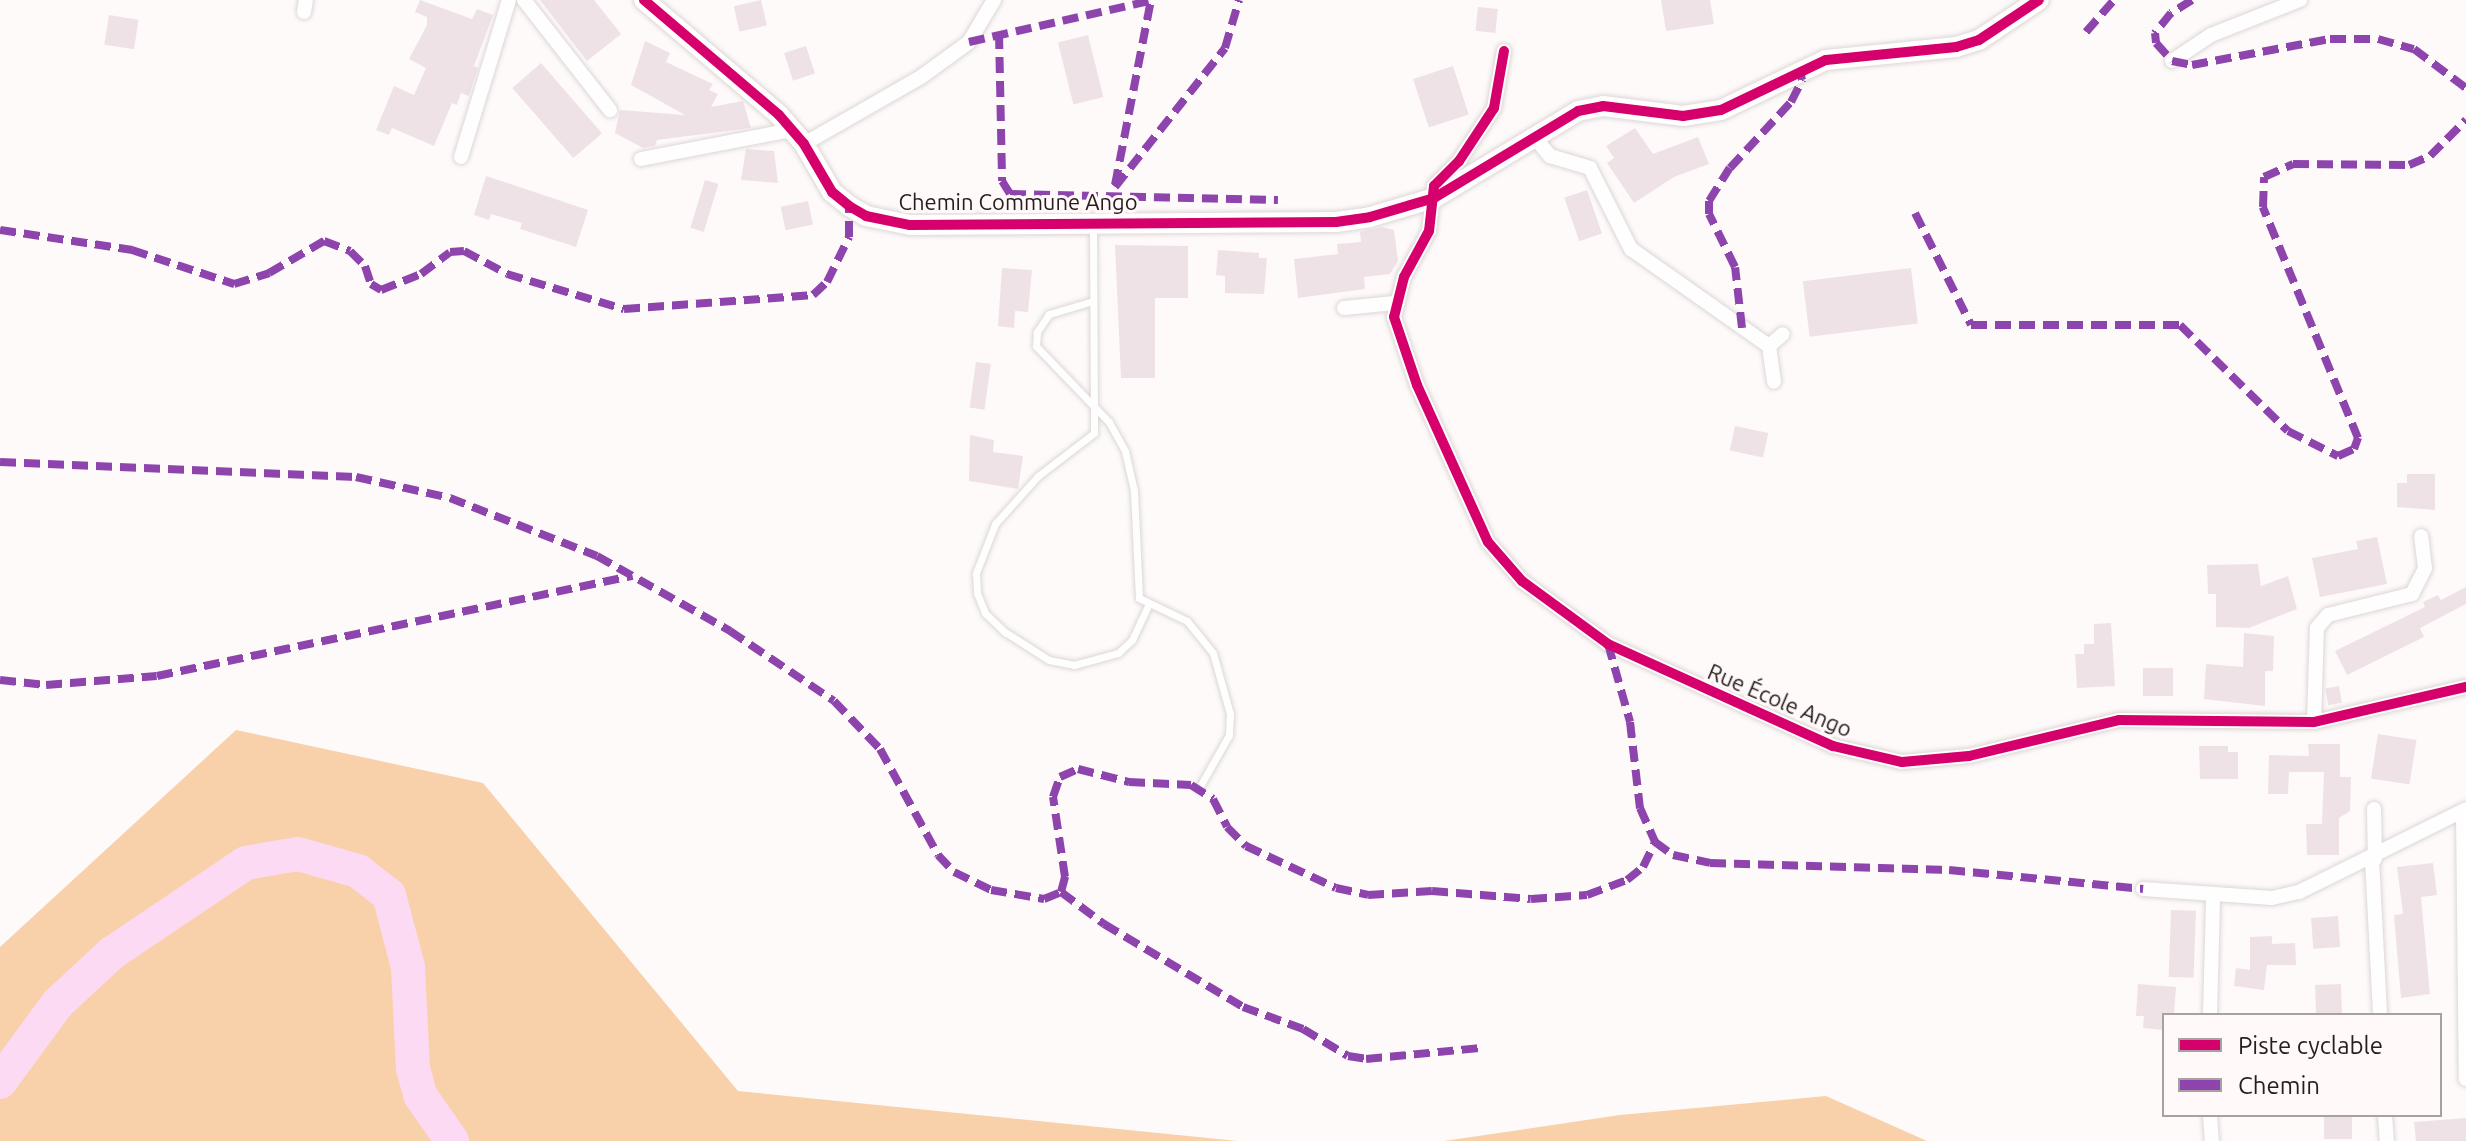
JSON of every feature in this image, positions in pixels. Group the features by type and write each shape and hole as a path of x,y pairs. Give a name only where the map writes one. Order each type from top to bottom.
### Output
{"street":[{"path":"461,157 509,0"},
{"path":"524,0 610,110"},
{"name":"Chemin Commune Ango","path":"644,0 798,137 832,192 866,216 910,225 1093,221 1336,222 1434,198 1537,140 1566,117 1591,107 1702,115 1740,104 1826,60 1956,47 2001,30 2039,0"},
{"path":"641,159 798,137 921,77 969,42 994,0"},
{"path":"2172,61 2211,35 2300,0"},
{"path":"1344,308 1395,303 1429,231 1434,186 1459,161 1494,108 1504,51"},
{"path":"1537,140 1550,156 1590,168 1631,249 1769,346 1774,382"},
{"name":"Rue École Ango","path":"1395,303 1400,341 1488,542 1543,598 1608,644 1678,679 1833,746 1902,762 1969,756 2119,720 2314,722 2466,687"},
{"path":"1769,346 1783,334"},
{"path":"2314,722 2317,628 2328,615 2412,594 2425,568 2421,536"},
{"path":"2374,809 2373,859 2380,1013"},
{"path":"2143,889 2213,897 2272,898 2299,892 2373,859 2464,810 2466,1079"},
{"path":"2210,1013 2213,897"},
{"path":"2210,1117 2212,1141"},
{"path":"2385,1117 2387,1141"}],"lane":[{"path":"1093,221 1094,412 1088,443 1038,476 995,524 976,573 977,593 985,613 1005,632 1049,660 1074,665 1118,653 1132,640 1148,606"},
{"path":"1093,301 1049,314 1037,332 1036,346 1094,412 1109,422 1125,451 1134,491 1135,584 1139,598 1148,606 1187,621 1201,636 1224,687 1229,735 1199,788"}],"shaded area":[{"path":"236,730 483,783 738,1091 1238,1141 0,1141 0,947"},
{"path":"1826,1096 1927,1141 1444,1141 1620,1115"}],"building":[{"path":"420,0 472,19 477,9 493,15 474,66 478,68 469,96 461,93 457,105 452,103 434,146 392,128 389,135 376,130 394,86 414,95 426,68 409,59 427,25 427,17 415,12"},
{"path":"540,0 594,0 621,34 587,61"},
{"path":"761,0 767,25 740,32 734,6"},
{"path":"1661,0 1710,0 1714,24 1666,31"},
{"path":"1478,7 1498,9 1495,33 1475,31"},
{"path":"109,15 139,20 134,49 104,45"},
{"path":"1088,35 1103,97 1073,105 1058,42"},
{"path":"645,41 670,53 666,62 713,84 709,90 718,94 711,107 743,101 751,128 657,140 655,146 643,148 615,133 620,110 685,115 631,85"},
{"path":"806,46 815,74 793,81 784,53"},
{"path":"541,63 602,133 573,158 512,88"},
{"path":"1453,66 1469,115 1429,127 1413,79"},
{"path":"1635,128 1653,154 1698,137 1709,164 1674,177 1634,203 1607,163 1614,158 1606,146"},
{"path":"746,149 774,151 778,183 741,180"},
{"path":"486,176 588,210 576,247 520,229 522,223 491,214 489,220 474,215"},
{"path":"705,180 718,184 704,232 690,228"},
{"path":"1587,190 1602,233 1579,241 1564,198"},
{"path":"808,201 813,224 786,230 781,207"},
{"path":"1382,227 1394,230 1398,261 1390,274 1364,277 1365,289 1298,298 1294,259 1338,254 1337,244 1361,242 1360,232"},
{"path":"1115,245 1188,246 1188,298 1155,298 1155,378 1121,378"},
{"path":"1218,250 1259,253 1259,258 1267,258 1264,294 1225,293 1225,276 1216,275"},
{"path":"1002,268 1032,270 1028,312 1015,311 1014,328 998,326"},
{"path":"1911,268 1918,324 1810,337 1803,281"},
{"path":"976,362 991,364 984,410 970,408"},
{"path":"1735,426 1768,433 1763,458 1730,450"},
{"path":"970,435 994,440 993,452 1023,456 1018,489 969,481"},
{"path":"2407,474 2435,474 2435,510 2397,507 2397,483 2407,483"},
{"path":"2377,537 2387,584 2320,597 2312,558 2358,549 2356,541"},
{"path":"2258,564 2261,586 2288,576 2297,609 2249,628 2216,627 2216,594 2208,594 2207,565"},
{"path":"2466,587 2466,604 2420,628 2424,637 2347,675 2335,651 2425,607 2423,602 2438,595 2441,600"},
{"path":"2111,623 2115,686 2077,688 2075,654 2084,654 2084,644 2094,644 2094,624"},
{"path":"2244,633 2274,636 2273,671 2265,671 2265,706 2204,699 2206,664 2243,667"},
{"path":"2143,668 2173,668 2173,696 2143,696"},
{"path":"2339,686 2342,703 2328,705 2325,688"},
{"path":"2378,734 2417,740 2409,785 2371,778"},
{"path":"2308,744 2340,744 2340,777 2351,777 2350,811 2339,818 2339,855 2307,855 2306,824 2322,824 2324,772 2289,772 2288,794 2268,794 2269,755 2309,756"},
{"path":"2199,746 2228,746 2228,752 2238,752 2238,779 2200,779"},
{"path":"2433,863 2437,895 2421,897 2430,994 2401,998 2394,915 2403,914 2397,867"},
{"path":"2171,910 2196,911 2194,978 2169,977"},
{"path":"2338,916 2340,947 2313,949 2311,918"},
{"path":"2272,936 2272,944 2295,943 2296,965 2267,965 2264,990 2234,986 2236,968 2250,970 2250,937"},
{"path":"2138,984 2176,987 2174,1013 2162,1013 2162,1030 2143,1028 2144,1016 2136,1016"},
{"path":"2341,984 2342,1013 2316,1013 2315,985"},
{"path":"2324,1117 2352,1117 2352,1139 2324,1139"},
{"path":"2466,1118 2466,1141 2416,1141 2414,1122"}],"waterway":[{"path":"0,1082 57,1004 112,953 246,863 298,854 358,871 389,895 408,967 413,1068 420,1095 452,1141"}],"marked path":[{"path":"1115,185 1151,0"},
{"path":"969,42 1154,0"},
{"path":"1115,187 1225,48 1239,0"},
{"path":"2086,32 2114,0"},
{"path":"2192,0 2171,13 2155,33 2156,43 2172,61 2192,65 2330,39 2378,39 2414,49 2466,88"},
{"path":"999,33 1002,181 1010,194 1278,200"},
{"path":"1742,328 1735,267 1709,214 1709,201 1730,168 1791,102 1802,80 1800,70"},
{"path":"1915,213 1971,325 2180,325 2288,431 2338,456 2354,449 2358,438 2263,207 2264,177 2293,164 2409,165 2430,156 2466,120"},
{"path":"0,230 132,250 234,284 269,273 324,241 350,251 365,266 371,284 381,290 421,274 450,252 464,251 507,274 624,309 813,295 827,282 849,237 849,206"},
{"path":"0,462 356,477 450,498 597,556 730,631 834,701 880,749 938,855 954,872 991,890 1044,899 1061,892 1065,877 1053,797 1060,777 1078,769 1129,782 1191,785 1213,799 1227,827 1246,846 1336,888 1368,895 1432,891 1531,899 1587,895 1627,880 1643,867 1655,842"},
{"path":"0,680 46,685 157,676 633,576"},
{"path":"1608,644 1630,722 1640,808 1655,842 1673,855 1710,863 1949,870 2143,889"},
{"path":"1061,892 1104,924 1243,1007 1303,1029 1348,1056 1366,1059 1481,1048"}],"cycle path":[{"path":"644,0 779,115 804,144 832,192 866,216 910,225 1336,222 1370,217 1434,198 1578,111 1603,106 1683,116 1721,110 1826,60 1956,47 1979,40 2039,0"},
{"path":"1504,51 1494,108 1459,161 1434,186 1429,231 1404,277 1394,317 1417,385 1488,542 1522,581 1608,644 1833,746 1902,762 1969,756 2119,720 2314,722 2466,687"}]}
